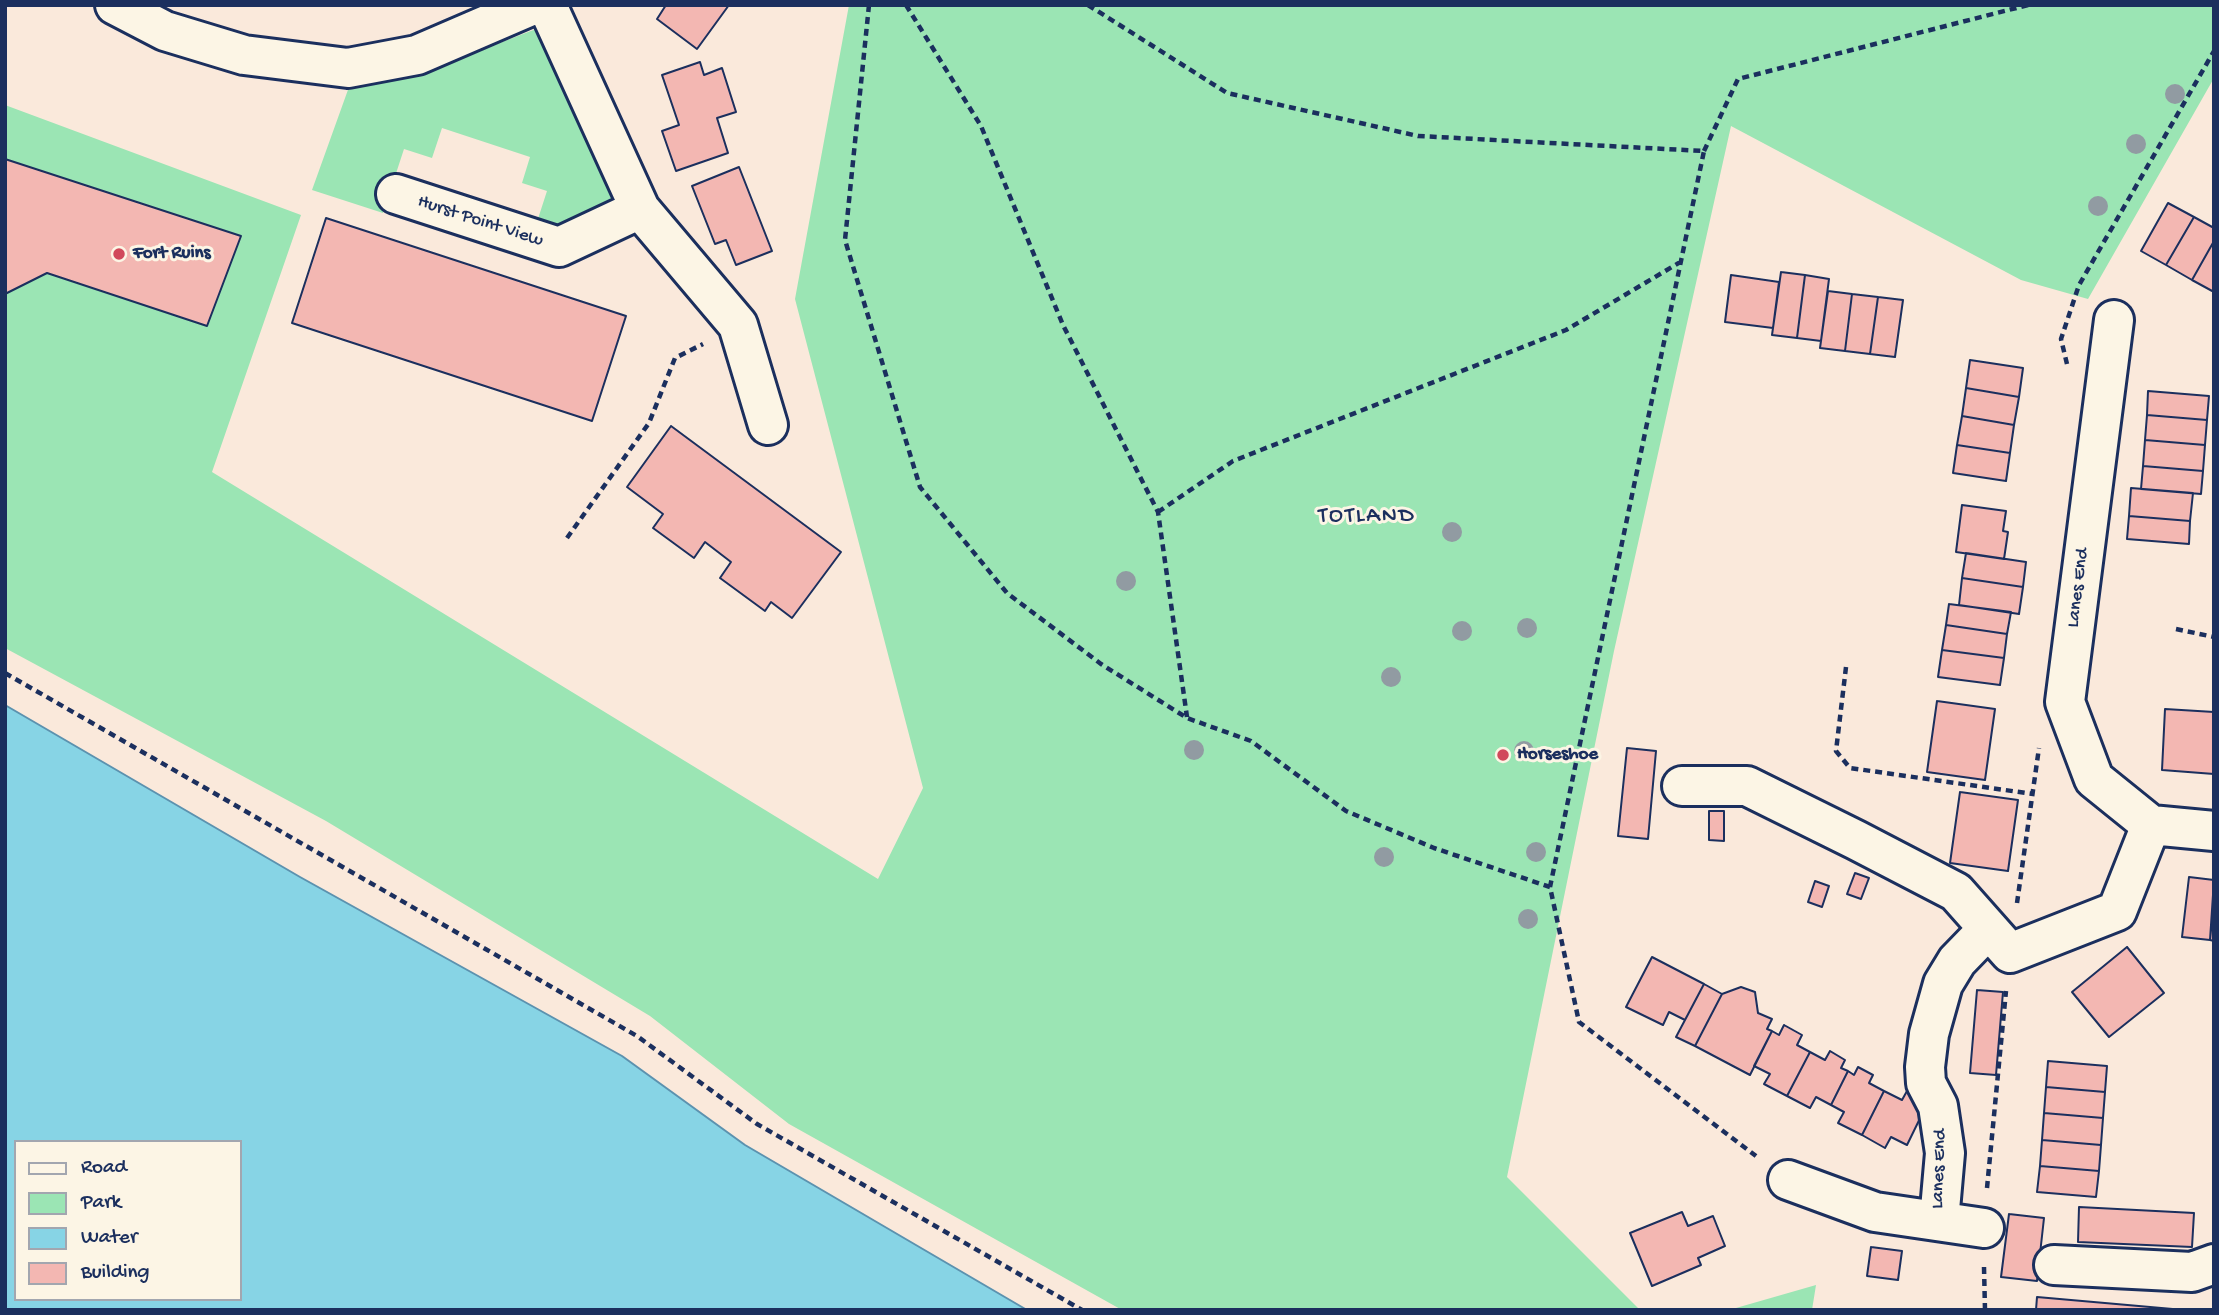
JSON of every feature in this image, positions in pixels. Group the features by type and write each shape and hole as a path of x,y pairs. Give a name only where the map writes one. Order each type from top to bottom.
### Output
{"street":[{"path":"115,5 165,31 244,55 348,68 417,55 533,5"},
{"path":"547,5 640,209 738,325 768,425"},
{"name":"Hurst Point View","path":"396,194 559,247 640,209"},
{"name":"Lanes End","path":"1939,1222 1945,1153 1941,1115 1926,1083 1925,1067 1929,1034 1943,984 1957,961 1999,941 2117,911 2151,825 2094,779 2065,702 2114,320"},
{"path":"1682,786 1747,786 1956,892 1999,941"},
{"path":"2151,825 2214,831"},
{"path":"1788,1180 1875,1212 1984,1228"},
{"path":"2054,1265 2192,1272 2214,1264"}],"path":[{"path":"869,5 845,240 920,487 1007,593 1101,664 1187,718 1251,741 1346,811 1434,848 1550,887"},
{"path":"906,5 981,125 1063,325 1158,512 1187,718"},
{"path":"1088,5 1227,93 1418,136 1665,146 1704,151"},
{"path":"1788,1180 1578,1022 1550,887 1704,151 1738,79 2028,5"},
{"path":"2070,376 2061,339 2078,285 2214,51"},
{"path":"1158,512 1233,461 1566,330 1683,260"},
{"path":"567,538 649,423 676,358 738,325"},
{"path":"2176,629 2214,637"},
{"path":"1846,667 1836,751 1850,768 2033,794"},
{"path":"5,673 316,849 637,1036 757,1124 1082,1310"},
{"path":"1984,1228 1999,941 2033,794 2040,740"}],"green space":[{"path":"849,5 2214,5 2214,78 2088,299 2021,280 1731,126 1614,651 1507,1177 1640,1310 1122,1310 789,1124 650,1016 326,821 5,648 5,105 301,215 212,472 878,879 923,788 795,299"},
{"path":"536,29 616,204 559,234 535,228 547,191 522,183 530,157 442,128 432,158 404,149 383,213 312,190 349,87 424,72"},
{"path":"1816,1285 1812,1310 1729,1310"}],"water":[{"path":"5,705 300,877 622,1056 745,1145 1027,1310 5,1310"}],"building":[{"path":"666,5 729,5 697,49 657,19"},
{"path":"700,62 704,75 722,68 736,112 717,118 728,153 676,171 662,131 679,125 662,75"},
{"name":"Fort Ruins","path":"5,159 241,236 207,326 47,273 5,294"},
{"path":"739,167 772,251 736,265 726,240 715,244 692,186"},
{"path":"2168,203 2194,217 2166,265 2141,251"},
{"path":"2194,217 2214,228 2214,241 2192,280 2166,265"},
{"path":"326,218 626,316 592,421 292,323"},
{"path":"2214,241 2214,292 2192,280"},
{"path":"1781,272 1805,275 1797,338 1772,335"},
{"path":"1731,275 1779,282 1773,328 1725,322"},
{"path":"1805,275 1829,279 1821,341 1797,338"},
{"path":"1828,291 1852,294 1845,351 1820,348"},
{"path":"1852,294 1878,297 1870,354 1845,351"},
{"path":"1878,297 1903,300 1895,357 1870,354"},
{"path":"1970,360 2023,368 2019,397 1966,388"},
{"path":"1966,388 2019,397 2014,425 1962,416"},
{"path":"2148,391 2209,396 2207,420 2147,415"},
{"path":"2147,415 2207,420 2205,445 2145,440"},
{"path":"1962,416 2014,425 2010,453 1957,445"},
{"path":"671,426 841,552 792,618 771,602 765,611 720,578 731,562 705,542 694,558 653,528 663,514 627,487"},
{"path":"2145,440 2205,445 2203,471 2143,466"},
{"path":"1957,445 2010,453 2006,481 1953,473"},
{"path":"2143,466 2203,471 2201,494 2141,489"},
{"path":"2131,488 2193,493 2190,521 2129,516"},
{"path":"1962,505 2006,511 2003,531 2008,532 2004,559 1956,552"},
{"path":"2129,516 2190,521 2189,544 2127,539"},
{"path":"1966,553 2026,562 2023,587 1962,578"},
{"path":"1962,578 2023,587 2019,614 1959,605"},
{"path":"1949,604 2011,612 2007,634 1946,625"},
{"path":"1946,625 2007,634 2004,658 1942,650"},
{"path":"1942,650 2004,658 2000,685 1938,677"},
{"path":"1937,701 1995,709 1985,780 1927,772"},
{"path":"2165,709 2214,712 2214,774 2162,770"},
{"path":"1627,748 1656,751 1648,839 1618,836"},
{"path":"1960,792 2018,800 2008,871 1950,863"},
{"path":"1709,811 1724,811 1724,841 1709,840"},
{"path":"1855,873 1869,878 1861,899 1847,894"},
{"path":"2189,877 2214,880 2210,940 2182,937"},
{"path":"1815,881 1829,886 1822,907 1808,902"},
{"path":"2214,902 2214,941 2210,940"},
{"path":"2127,947 2164,993 2109,1037 2072,992"},
{"path":"1652,957 1704,984 1685,1020 1669,1012 1663,1025 1626,1007"},
{"path":"1704,984 1722,994 1695,1046 1676,1037"},
{"path":"1741,987 1755,992 1758,1013 1772,1019 1767,1029 1772,1031 1750,1075 1695,1046 1722,994"},
{"path":"1977,990 2003,992 1996,1075 1970,1073"},
{"path":"1784,1025 1802,1035 1797,1045 1810,1052 1787,1096 1764,1084 1770,1074 1754,1066 1772,1031 1779,1035"},
{"path":"1830,1051 1845,1060 1841,1068 1848,1071 1831,1105 1816,1097 1810,1108 1787,1096 1810,1052 1825,1060"},
{"path":"2048,1061 2107,1066 2105,1092 2046,1087"},
{"path":"1858,1067 1873,1075 1869,1083 1884,1091 1862,1135 1838,1123 1844,1112 1831,1105 1848,1071 1854,1075"},
{"path":"2046,1087 2105,1092 2103,1118 2044,1113"},
{"path":"1884,1091 1902,1100 1907,1091 1928,1102 1907,1145 1891,1137 1885,1148 1862,1135"},
{"path":"2044,1113 2103,1118 2101,1145 2042,1140"},
{"path":"2042,1140 2101,1145 2099,1171 2040,1166"},
{"path":"2040,1166 2099,1171 2096,1197 2037,1192"},
{"path":"2079,1207 2194,1213 2192,1247 2078,1242"},
{"path":"1682,1212 1688,1226 1713,1216 1725,1246 1698,1258 1701,1265 1652,1286 1630,1233"},
{"path":"2009,1214 2044,1218 2037,1281 2001,1277"},
{"path":"1871,1247 1902,1251 1898,1280 1867,1276"},
{"path":"2037,1297 2184,1310 2036,1310"}],"place":[{"name":"Fort Ruins","path":"119,254"},
{"name":"Horseshoe","path":"1503,755"}],"district":[{"name":"TOTLAND","path":"1367,517"}]}
